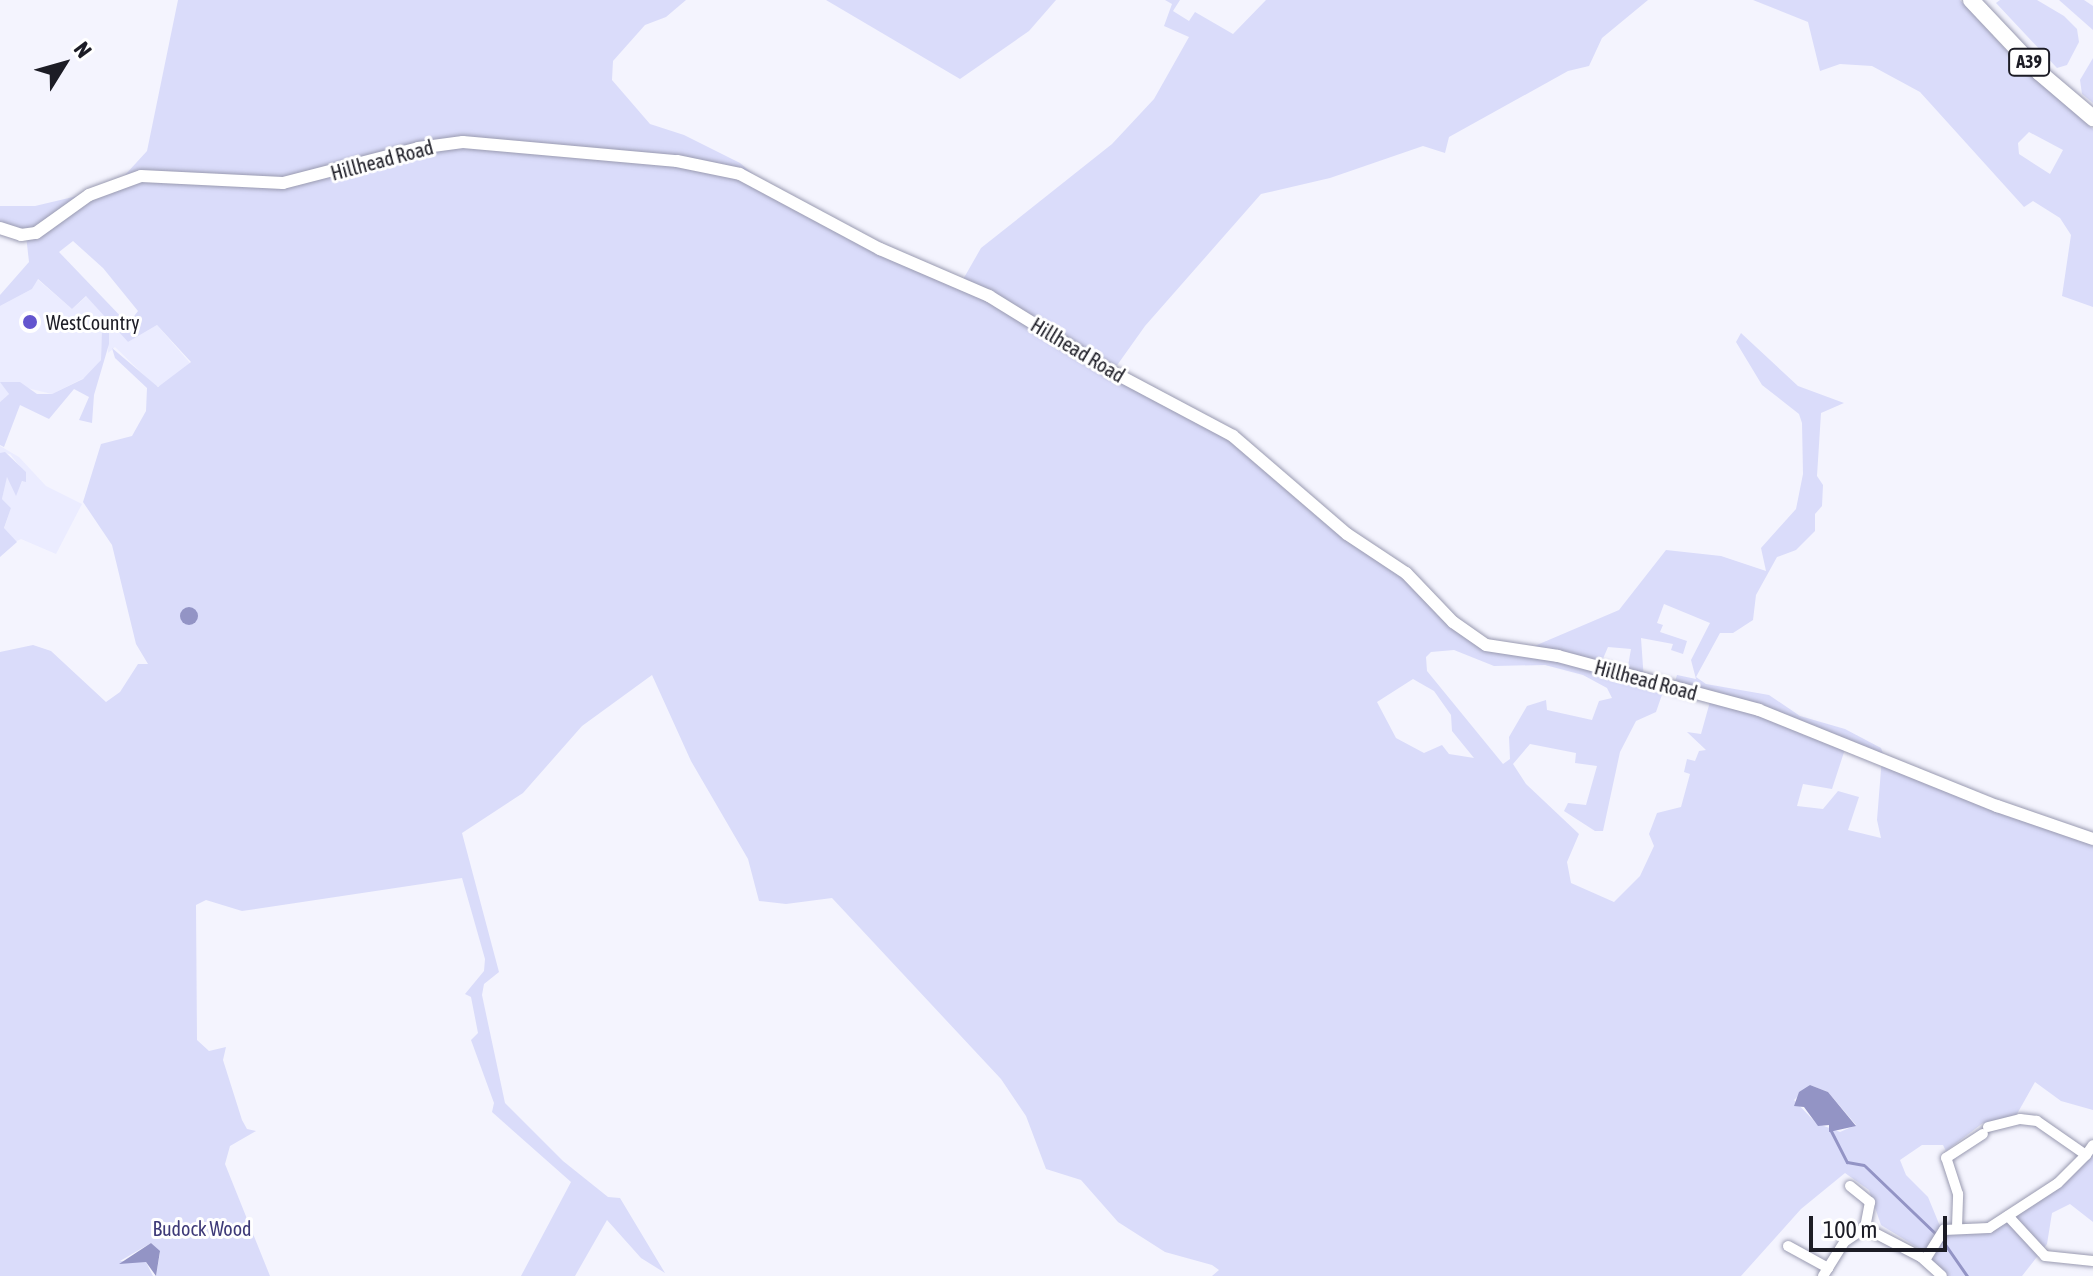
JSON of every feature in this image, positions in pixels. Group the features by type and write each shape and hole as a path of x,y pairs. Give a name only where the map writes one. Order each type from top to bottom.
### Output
{"highway":[{"name":"A39","path":"1971,0 2040,73 2093,118"}],"street":[{"name":"Hillhead Road","path":"0,228 21,235 36,233 89,195 141,176 288,182 418,148 463,142 682,161 740,174 880,249 989,296 1109,370 1233,436 1347,534 1406,573 1453,622 1486,645 1558,656 1759,710 1997,806 2093,839"},
{"path":"1957,1227 1958,1194 1942,1158 1985,1130 2024,1115 2049,1128 2086,1155"},
{"path":"1925,1260 1938,1236 1957,1227 1985,1229 2008,1216 2064,1179 2093,1145"},
{"path":"1788,1246 1826,1272 1844,1242 1865,1228 1870,1202 1850,1186"},
{"path":"2008,1216 2045,1256 2093,1261"},
{"path":"1865,1228 1925,1260 1942,1276"}],"shaded area":[{"path":"37,279 72,309 87,296 128,342 157,325 190,363 165,386 155,386 115,347 108,353 109,327 102,326 101,360 88,376 52,394 2,382 9,394 0,402 0,306 32,289"},
{"path":"0,446 19,457 46,486 82,504 56,554 21,539 15,542 4,529 11,508 2,499 7,475 16,494 26,474 10,454 0,453"}],"green space":[{"name":"Budock Wood","path":"178,0 686,0 666,17 645,25 613,61 612,80 650,124 684,135 740,163 771,189 961,283 981,248 1112,144 1154,99 1189,37 1164,26 1172,4 1165,0 1180,0 1173,11 1189,21 1195,12 1233,34 1266,0 1648,0 1602,38 1589,66 1568,71 1449,137 1445,153 1423,146 1330,178 1261,194 1145,326 1113,371 1224,431 1392,563 1465,634 1518,653 1619,610 1666,550 1721,556 1766,571 1761,548 1796,509 1803,474 1802,423 1799,414 1762,385 1736,342 1741,333 1798,386 1844,403 1821,413 1817,476 1823,485 1822,506 1815,514 1815,531 1796,550 1777,557 1756,595 1753,620 1733,633 1720,633 1696,677 1706,684 1769,695 1800,716 1845,729 1881,748 1884,756 2093,839 2093,1110 2061,1101 2035,1082 2017,1114 1992,1125 1983,1123 1946,1151 1943,1145 1922,1145 1900,1160 1906,1175 1928,1197 1942,1231 1977,1231 2058,1183 2093,1146 2093,1222 2070,1204 2052,1213 2047,1244 2022,1276 1942,1276 1928,1254 1881,1225 1869,1190 1845,1173 1801,1209 1741,1276 1212,1276 1219,1270 1212,1265 1165,1252 1118,1222 1081,1180 1046,1169 1026,1116 1001,1079 832,898 786,904 759,901 748,859 691,761 652,675 582,726 523,793 462,833 499,972 484,984 482,995 505,1103 563,1161 608,1197 620,1198 665,1273 641,1258 607,1220 575,1276 521,1276 571,1182 492,1112 494,1103 471,1040 478,1033 471,997 465,994 484,971 485,959 462,878 242,911 206,900 196,905 197,1040 209,1051 226,1047 223,1060 242,1120 247,1129 256,1131 230,1146 225,1164 270,1276 156,1276 160,1253 151,1243 120,1261 146,1262 153,1276 0,1276 0,652 33,645 51,651 106,702 120,692 138,664 148,664 136,644 112,545 83,502 101,444 132,436 146,411 147,388 115,358 112,348 158,387 191,362 157,325 128,342 86,296 72,309 38,279 32,289 0,306 0,295 29,262 26,235 125,175 147,151","holes":["73,241 103,268 138,311 128,324 59,252","1664,604 1710,623 1691,660 1696,679 1677,675 1673,688 1711,698 1701,734 1687,732 1706,750 1699,751 1695,761 1687,759 1684,772 1690,774 1681,807 1657,813 1649,834 1654,846 1640,876 1614,902 1571,883 1567,862 1579,834 1526,784 1513,764 1530,744 1576,753 1575,763 1597,766 1586,805 1568,803 1564,811 1595,831 1603,831 1620,752 1636,721 1656,712 1665,686 1644,681 1641,638 1673,644 1671,650 1683,654 1687,641 1660,632 1663,625 1657,623","1608,647 1631,649 1628,666 1602,661","1454,650 1494,666 1545,665 1583,675 1607,688 1612,698 1599,701 1592,720 1547,710 1546,700 1527,706 1509,737 1510,759 1503,764 1427,671 1426,657 1431,652","1413,679 1434,691 1451,715 1452,731 1474,758 1449,754 1442,745 1424,753 1396,738 1377,702","1847,743 1882,757 1877,820 1881,838 1848,830 1859,797 1838,791 1823,809 1797,806 1803,784 1832,789","1810,1085 1828,1092 1856,1125 1840,1132 1816,1123 1794,1100"]},
{"path":"826,0 1056,0 1029,31 960,79"},
{"path":"1753,0 1960,0 2019,64 2093,129 2093,307 2062,296 2071,235 2060,218 2033,201 2024,207 1920,92 1872,66 1840,64 1820,71 1808,22","holes":["2029,132 2063,150 2050,174 2019,154 2018,143"]},
{"path":"2000,0 2037,0 2064,16 2077,29 2079,42 2067,65 2057,68 1996,3"},
{"path":"2059,0 2084,0 2093,6 2093,30"},
{"path":"2093,58 2093,103 2082,94 2080,80"},
{"path":"90,193 36,231 0,226 0,206 35,206"},
{"path":"102,326 109,327 109,344 94,395 92,423 79,420 89,397 74,389 49,419 20,405 4,447 0,445 0,402 9,394 0,382 20,382 37,394 52,394 83,379 101,360"},
{"path":"5,452 26,472 26,482 22,481 16,496 7,477 2,499 11,508 4,528 17,542 0,557 0,453"}],"water":[{"path":"189,607 198,616 189,625 180,616"},
{"path":"1810,1085 1828,1092 1856,1126 1829,1132 1829,1125 1818,1126 1804,1107 1794,1106 1799,1092"},
{"path":"151,1243 160,1251 156,1276 146,1262 119,1264"}],"waterway":[{"path":"1831,1131 1847,1162 1864,1165"},
{"path":"1865,1166 1937,1235"},
{"path":"1942,1240 1967,1276"}],"place":[{"name":"WestCountry","path":"30,322"}]}
